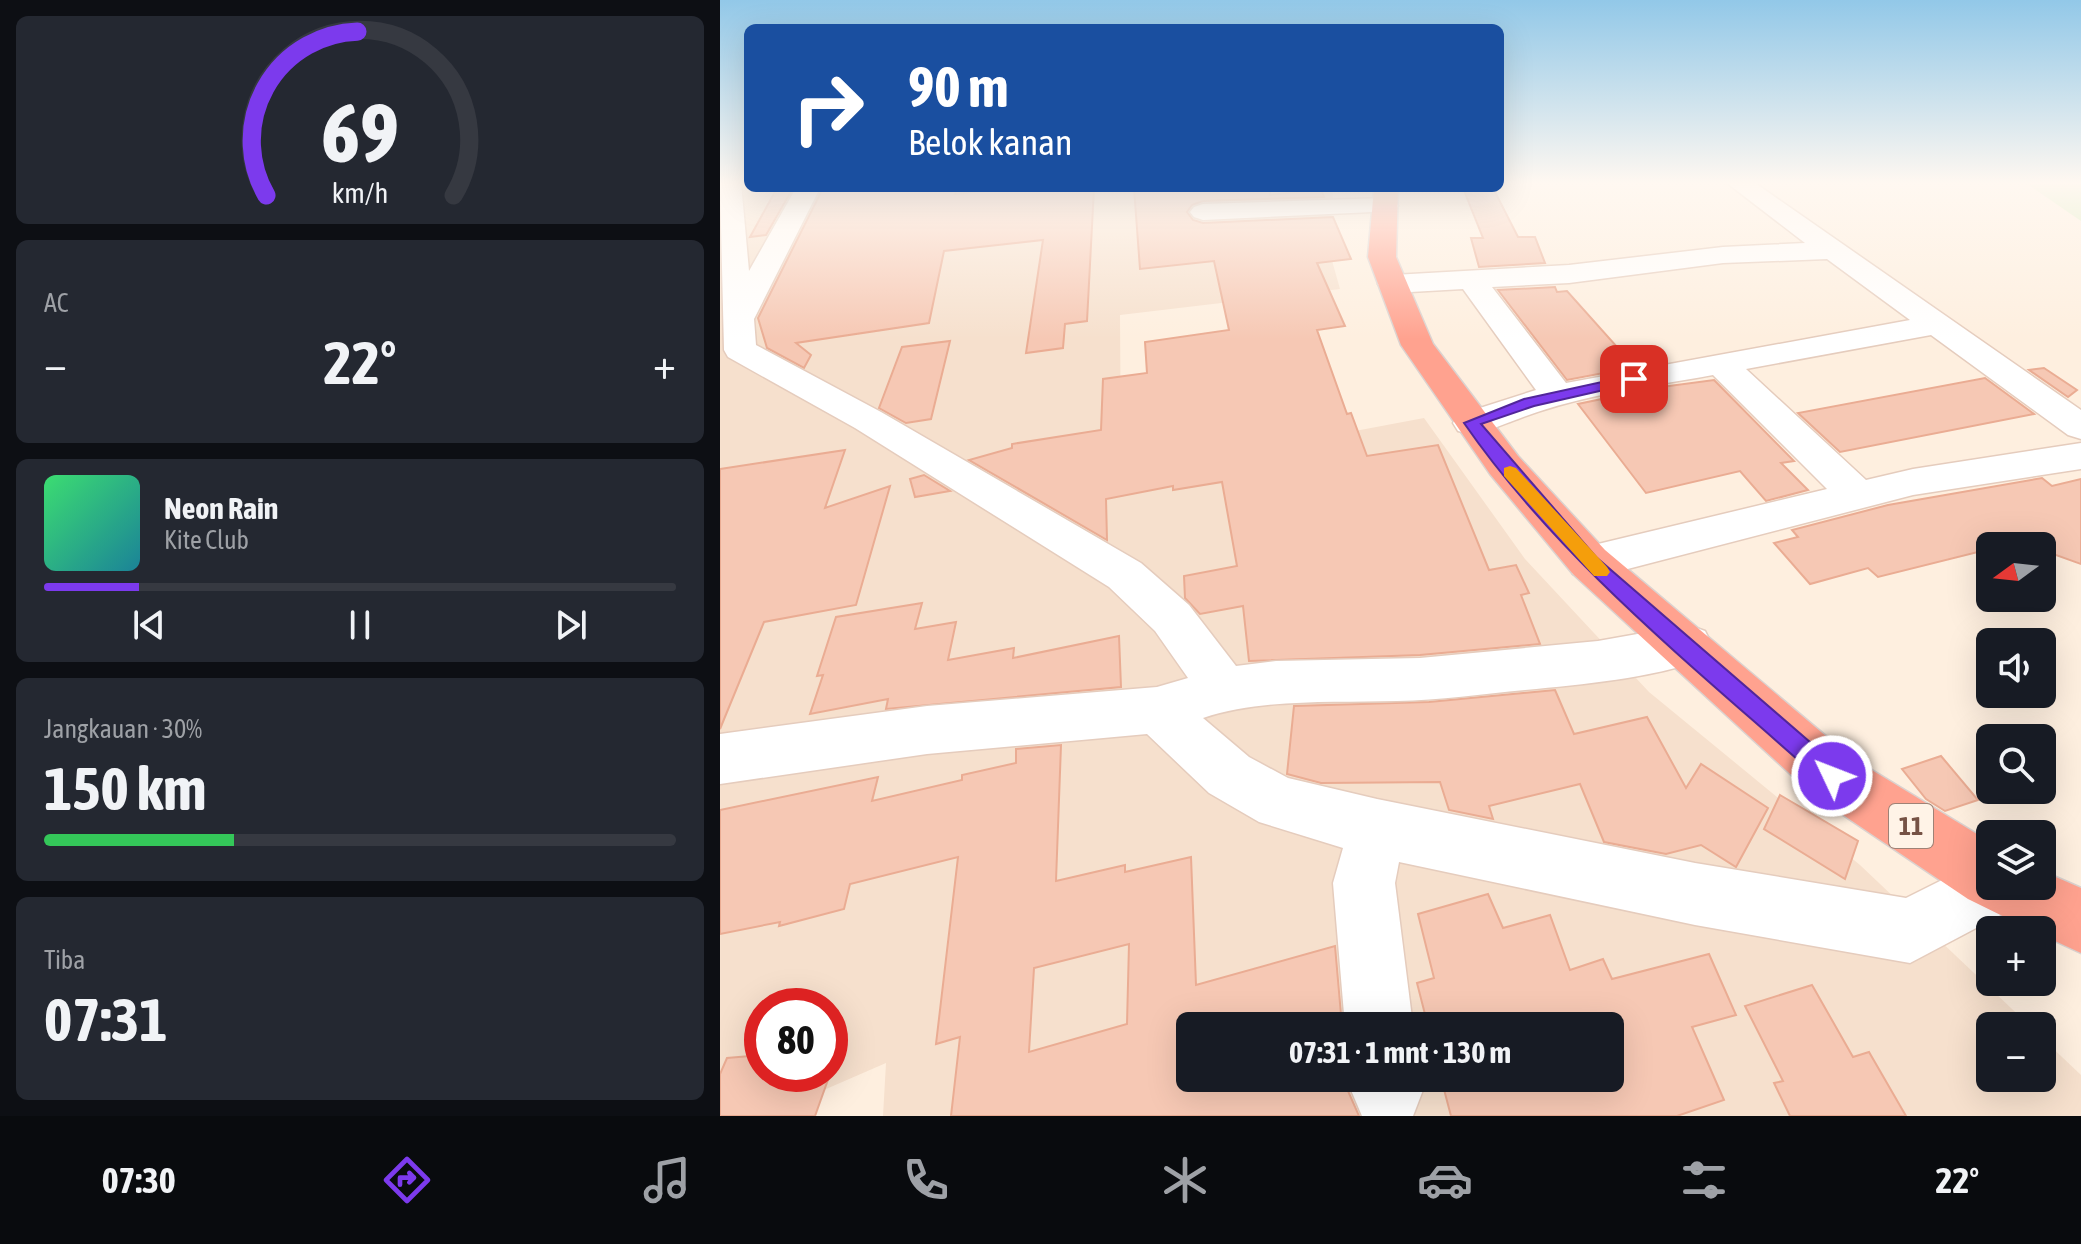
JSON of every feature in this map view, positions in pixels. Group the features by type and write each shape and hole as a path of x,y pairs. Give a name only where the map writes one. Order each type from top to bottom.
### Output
{"highway":[{"name":"11","path":"1383,235 1382,257 1417,345 1504,465 1589,562 1688,645 1832,776 1976,868"},
{"path":"2036,900 2081,921"}],"street":[{"path":"732,235 740,350 868,420 1125,575 1172,618 1224,689"},
{"path":"738,319 783,235"},
{"path":"1800,235 1925,327 2016,402 2071,420"},
{"path":"1393,284 1569,274 1723,255 1817,250"},
{"path":"1471,280 1558,396"},
{"path":"1471,423 1604,384 1925,327"},
{"path":"1722,365 1858,496"},
{"path":"1589,562 1913,482 2081,456"},
{"path":"720,759 927,730 1157,710 1224,689 1276,683 1420,679 1598,662 1688,645"},
{"path":"1157,710 1229,775 1279,803 1377,828 1695,894 1910,931 1976,895"},
{"path":"1377,828 1364,883 1378,1012"}],"shaded area":[{"path":"720,235 1332,235 1331,257 1340,289 1120,315 1121,475 1424,418 1525,559 1649,692 1860,865 1976,975 1976,996 1998,996 2015,1012 1976,1012 1976,1092 2056,1092 2056,1051 2081,1075 2081,1116 883,1116 886,1063 848,1080 848,988 744,988 744,1092 819,1092 764,1116 720,1116"}],"building":[{"path":"799,235 1092,235 1087,321 1065,324 1063,348 1026,353 1043,240 944,251 929,323 796,343 811,355 804,368 767,348 758,318"},
{"path":"1137,235 1341,235 1351,259 1317,263 1345,326 1317,330 1347,414 1351,413 1367,456 1438,445 1489,570 1516,565 1529,593 1521,595 1540,644 1420,655 1249,661 1243,606 1200,614 1185,598 1184,576 1237,566 1222,482 1173,490 1173,486 1106,499 1107,540 969,460 1012,448 1012,444 1101,430 1103,379 1147,373 1145,342 1229,330 1214,261 1140,269"},
{"path":"1482,235 1535,237 1545,263 1479,267 1471,238 1483,238"},
{"path":"1555,287 1557,292 1567,291 1635,367 1567,380 1498,290"},
{"path":"950,341 931,419 906,423 879,408 902,347"},
{"path":"2044,368 2077,390 2068,397 2029,370"},
{"path":"1985,378 2034,414 1840,452 1798,413"},
{"path":"1714,380 1794,461 1781,463 1808,490 1766,501 1740,471 1646,493 1578,404 1654,388"},
{"path":"845,450 825,508 890,486 856,605 764,622 720,729 720,469"},
{"path":"924,475 950,491 915,497 910,479"},
{"path":"2042,478 2052,486 2081,479 2081,564 2056,555 2056,532 1976,532 1976,552 1878,577 1868,568 1810,584 1774,543 1798,537 1792,530 1888,505"},
{"path":"922,603 915,629 956,622 948,660 1014,648 1013,658 1119,636 1121,687 886,709 888,699 810,714 823,675 817,676 836,617"},
{"path":"1555,690 1574,734 1647,717 1686,788 1701,764 1768,808 1736,867 1701,845 1666,854 1604,842 1580,784 1489,806 1493,819 1449,810 1440,782 1321,783 1287,774 1294,706 1429,702"},
{"path":"1061,745 1056,881 1125,865 1125,872 1191,857 1196,985 1335,946 1341,1012 1176,1012 1176,1092 1348,1092 1359,1116 951,1116 960,1037 936,1044 958,857 850,884 844,909 779,926 780,922 720,934 720,810 878,777 872,801 962,780 962,775 1016,763 1016,749","holes":["1129,944 1127,1024 1029,1052 1034,968"]},
{"path":"1941,756 1976,801 1945,811 1926,799 1902,769"},
{"path":"1780,795 1858,841 1845,879 1764,829"},
{"path":"1488,894 1503,928 1550,915 1570,970 1603,959 1612,979 1709,954 1736,1015 1692,1027 1724,1100 1677,1116 1451,1116 1445,1092 1624,1092 1624,1012 1424,1012 1417,983 1434,978 1418,914"},
{"path":"1812,985 1853,1057 1869,1052 1906,1116 1790,1116 1774,1083 1783,1081 1745,1006"},
{"path":"744,1057 744,1092 824,1092 815,1116 720,1116 720,1074 727,1058"}],"slow traffic":[{"path":"1510,472 1601,572"}],"route":[{"path":"1634,379 1529,402 1471,423 1589,562 1688,645 1832,776"}]}
